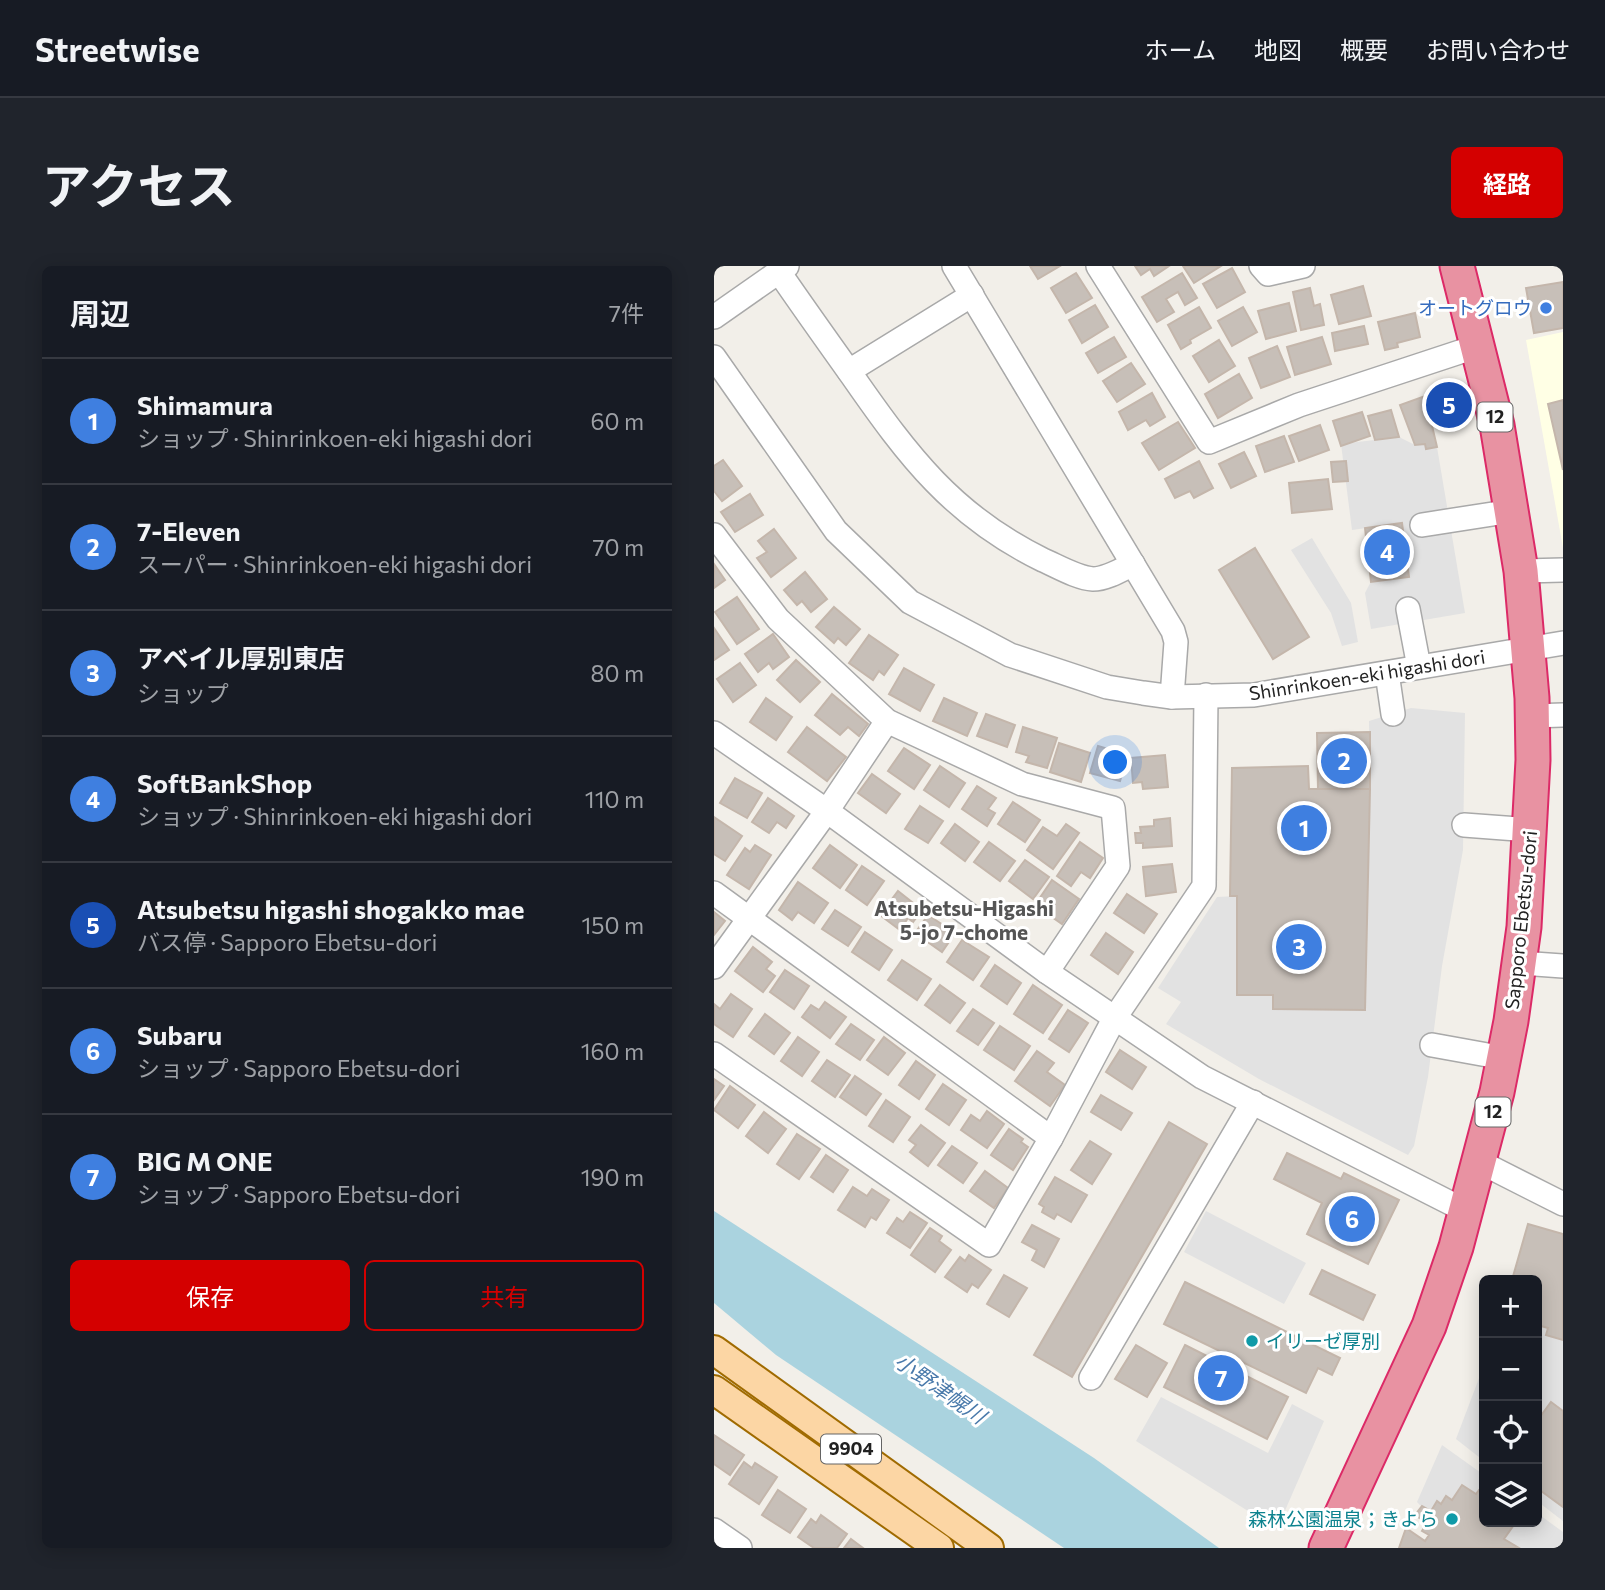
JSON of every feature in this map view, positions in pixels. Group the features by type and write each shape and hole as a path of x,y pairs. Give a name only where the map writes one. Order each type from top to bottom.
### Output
{"highway":[{"name":"Sapporo Ebetsu-dori","path":"1328,1547 1429,1326 1480,1163 1504,1058 1519,963 1531,830 1548,715 1528,648 1521,571 1497,425 1461,267"}],"main road":[{"name":"9904","path":"714,1350 989,1548"},
{"name":"9904","path":"714,1390 939,1548"}],"street":[{"path":"954,266 1175,636 1172,697"},
{"path":"1098,266 1209,442 1299,405 1478,346"},
{"path":"1261,266 1268,274 1303,266"},
{"path":"714,317 783,268 893,435 939,488 987,527 1036,556 1088,578 1102,577 1133,564"},
{"path":"849,371 972,295"},
{"name":"Shinrinkoen-eki higashi dori","path":"714,357 836,531 910,602 1010,655 1107,687 1172,697 1254,695 1563,643"},
{"path":"1422,525 1512,511"},
{"path":"714,535 778,619 887,721 1023,784 1113,808 1118,866 1047,972"},
{"path":"1521,571 1563,570"},
{"path":"1408,609 1419,667"},
{"path":"1387,673 1393,714"},
{"path":"714,1054 989,1245 1051,1138 1114,1019 1204,886 1206,695"},
{"path":"714,967 827,811 887,721"},
{"path":"714,733 827,811 1047,972 1202,1077 1466,1211"},
{"path":"1464,825 1531,830"},
{"path":"714,893 1051,1138"},
{"path":"1519,963 1563,966"},
{"path":"1432,1045 1504,1058"},
{"path":"1091,1378 1253,1102"},
{"path":"1480,1163 1563,1204"},
{"path":"714,1530 740,1548"}],"shaded area":[{"path":"1563,332 1563,548 1526,340"},
{"path":"1399,437 1415,445 1425,444 1426,449 1437,447 1465,613 1371,629 1365,593 1401,523 1352,530 1341,444"},
{"path":"1312,538 1351,603 1358,642 1342,646 1331,613 1291,550"},
{"path":"1411,708 1465,713 1463,850 1442,966 1428,1077 1414,1146 1408,1155 1259,1079 1166,1024 1181,1002 1158,988 1217,897 1237,896 1273,995 1273,1009 1365,1010 1369,721"},
{"path":"1206,1211 1306,1263 1284,1304 1184,1252"},
{"path":"1542,1326 1548,1328 1546,1335 1563,1340 1563,1521 1542,1505"},
{"path":"1479,1378 1479,1457 1456,1439"},
{"path":"1161,1397 1268,1453 1292,1404 1324,1421 1277,1529 1136,1441"},
{"path":"1442,1445 1479,1471 1479,1527 1542,1527 1542,1517 1563,1532 1563,1548 1461,1548 1417,1502"}],"water":[{"name":"小野津幌川","path":"714,1211 1094,1458 1219,1548 1064,1548 776,1355 714,1303"}],"building":[{"path":"1030,266 1060,266 1038,279"},
{"path":"1135,266 1169,266 1154,276 1150,269 1141,275"},
{"path":"1183,266 1221,266 1194,283"},
{"path":"1232,268 1245,292 1217,308 1203,284"},
{"path":"1076,273 1092,298 1066,313 1051,288"},
{"path":"1182,273 1197,298 1185,305 1178,292 1166,299 1174,312 1157,322 1142,297"},
{"name":"オートグロウ","path":"1563,282 1563,328 1534,333 1526,288"},
{"path":"1363,286 1371,316 1339,324 1331,295"},
{"path":"1310,288 1314,306 1320,304 1324,325 1301,330 1293,292"},
{"path":"1289,303 1296,331 1266,339 1258,311"},
{"path":"1095,305 1108,327 1082,343 1069,320"},
{"path":"1199,307 1211,328 1190,340 1191,343 1181,349 1168,325"},
{"path":"1243,307 1257,332 1232,346 1218,321"},
{"path":"1415,313 1420,337 1397,343 1398,347 1385,350 1378,322"},
{"path":"1364,326 1368,344 1335,351 1332,333"},
{"path":"1114,337 1126,357 1098,373 1086,353"},
{"path":"1322,337 1331,364 1295,375 1287,347"},
{"path":"1219,340 1235,366 1209,382 1193,356"},
{"path":"1277,346 1290,377 1261,388 1249,358"},
{"path":"1131,363 1145,384 1117,402 1103,381"},
{"path":"1239,374 1252,398 1218,418 1205,394"},
{"path":"1152,393 1165,417 1150,426 1146,420 1128,430 1119,412"},
{"path":"1425,396 1437,447 1426,449 1425,444 1415,445 1400,405"},
{"path":"1563,400 1563,470 1548,404"},
{"path":"1391,410 1399,437 1375,440 1368,416"},
{"path":"1362,412 1370,436 1341,446 1333,421"},
{"path":"1178,422 1195,448 1159,470 1142,443"},
{"path":"1320,425 1329,450 1299,461 1289,436"},
{"path":"1284,436 1294,462 1265,472 1256,446"},
{"path":"1244,452 1256,476 1231,488 1219,464"},
{"path":"723,460 742,486 722,501 714,491 714,466"},
{"path":"1199,461 1213,488 1194,498 1190,491 1175,498 1165,479"},
{"path":"1346,461 1348,481 1333,482 1331,462"},
{"path":"1328,479 1332,509 1292,513 1289,483"},
{"path":"750,494 763,515 735,532 721,512"},
{"path":"1402,523 1409,577 1371,582 1365,528"},
{"path":"774,529 796,558 771,577 757,558 767,552 758,541"},
{"path":"1255,548 1309,637 1273,659 1219,570"},
{"path":"714,564 725,580 714,588"},
{"path":"805,572 827,599 811,612 802,601 797,605 784,590"},
{"path":"737,597 759,629 737,644 715,612"},
{"path":"834,607 860,629 846,645 838,638 834,643 816,627"},
{"path":"714,628 729,650 714,660"},
{"path":"773,634 789,657 773,669 769,663 758,672 745,654"},
{"path":"869,635 898,655 884,675 879,671 873,680 849,663"},
{"path":"796,660 820,682 800,702 777,680"},
{"path":"740,663 756,685 733,702 717,679"},
{"path":"904,668 934,685 920,711 889,694"},
{"path":"832,694 868,724 859,736 848,727 840,735 815,715"},
{"path":"766,698 792,717 776,740 750,722"},
{"path":"944,698 977,713 967,736 933,721"},
{"path":"986,714 1015,725 1007,747 977,736"},
{"path":"807,727 846,757 827,781 788,752"},
{"path":"1023,727 1057,738 1047,768 1026,762 1029,756 1016,752"},
{"path":"1370,732 1370,789 1318,790 1317,733"},
{"path":"1059,743 1090,753 1081,782 1050,772"},
{"path":"1098,746 1128,755 1120,781 1090,773"},
{"path":"904,748 930,765 914,789 888,771"},
{"path":"1165,755 1168,787 1143,789 1142,782 1133,783 1131,758"},
{"path":"940,766 965,783 949,807 924,790"},
{"path":"1308,766 1309,789 1370,789 1365,1010 1273,1009 1273,995 1237,995 1237,896 1230,896 1232,768"},
{"path":"872,774 900,794 886,813 858,793"},
{"path":"735,778 762,793 747,818 720,803"},
{"path":"977,786 996,798 988,809 995,813 987,826 962,809"},
{"path":"768,798 794,816 786,828 777,822 769,833 752,822"},
{"path":"1013,802 1040,820 1025,842 998,824"},
{"path":"920,806 943,821 928,843 905,829"},
{"path":"714,817 742,836 725,861 714,854"},
{"path":"1170,818 1172,846 1143,848 1143,843 1136,843 1135,833 1141,833 1140,827 1154,826 1154,820"},
{"path":"955,824 979,842 965,861 941,843"},
{"path":"1066,824 1079,833 1053,869 1027,850 1043,827 1057,836"},
{"path":"989,842 1015,861 1000,881 974,862"},
{"path":"1080,842 1103,858 1090,878 1081,872 1071,886 1057,876"},
{"path":"755,845 771,855 749,889 727,875 745,848 750,852"},
{"path":"830,845 857,865 840,888 813,868"},
{"path":"1025,860 1049,877 1033,899 1009,881"},
{"path":"1172,864 1176,892 1146,896 1143,867"},
{"path":"862,866 884,881 867,905 846,890"},
{"path":"1052,880 1079,899 1062,924 1035,905"},
{"path":"798,882 828,903 814,923 798,912 792,920 779,910"},
{"path":"898,891 922,910 913,922 908,918 900,930 880,915"},
{"path":"1127,894 1157,914 1144,933 1114,913"},
{"path":"835,910 861,927 848,946 822,929"},
{"path":"714,912 725,921 714,935"},
{"path":"928,915 955,933 942,952 915,933"},
{"path":"865,932 892,950 879,970 852,952"},
{"path":"1106,933 1133,952 1118,974 1091,955"},
{"path":"962,940 989,957 973,980 947,962"},
{"path":"753,947 772,962 766,969 775,976 763,992 735,971"},
{"path":"902,960 931,979 917,1000 888,980"},
{"path":"995,965 1021,983 1007,1004 981,986"},
{"path":"785,970 809,986 794,1009 770,992"},
{"path":"940,985 965,1003 950,1023 925,1005"},
{"path":"1033,985 1062,1005 1043,1033 1014,1014"},
{"path":"731,994 752,1009 733,1037 714,1024 714,1004 720,1009"},
{"path":"825,1002 846,1017 830,1038 802,1017 811,1005 819,1010"},
{"path":"973,1009 994,1023 978,1045 957,1031"},
{"path":"1068,1010 1088,1023 1069,1052 1049,1039"},
{"path":"765,1014 790,1033 774,1054 749,1036"},
{"path":"851,1024 874,1040 860,1060 836,1044"},
{"path":"1000,1026 1030,1046 1014,1070 984,1050"},
{"path":"798,1037 819,1052 802,1076 781,1061"},
{"path":"884,1037 905,1053 888,1075 867,1060"},
{"path":"1120,1050 1146,1067 1132,1089 1106,1072"},
{"path":"1037,1051 1054,1063 1047,1072 1065,1085 1050,1106 1015,1081"},
{"path":"827,1060 850,1075 835,1097 812,1081"},
{"path":"916,1061 935,1075 919,1099 899,1085"},
{"path":"855,1076 881,1094 866,1115 840,1097"},
{"path":"714,1079 724,1086 714,1100"},
{"path":"943,1084 966,1100 949,1125 926,1109"},
{"path":"730,1086 755,1105 738,1128 714,1110"},
{"path":"1101,1095 1132,1113 1121,1130 1091,1112"},
{"path":"886,1100 910,1117 893,1142 869,1126"},
{"path":"987,1111 1004,1124 987,1148 961,1130 971,1115 980,1121"},
{"path":"764,1112 786,1129 768,1153 746,1136"},
{"path":"1169,1122 1207,1144 1072,1377 1034,1355"},
{"path":"921,1125 945,1143 928,1166 910,1152 916,1145 909,1140"},
{"path":"1009,1129 1023,1139 1021,1142 1028,1147 1013,1170 991,1155"},
{"path":"797,1134 820,1149 799,1179 777,1164"},
{"path":"1090,1141 1111,1154 1092,1184 1071,1170"},
{"path":"952,1146 977,1163 963,1183 938,1165"},
{"path":"1287,1153 1341,1179 1344,1173 1399,1200 1368,1264 1307,1234 1322,1203 1274,1179"},
{"path":"826,1155 848,1170 833,1192 811,1177"},
{"path":"985,1171 1008,1188 994,1208 970,1191"},
{"path":"1055,1177 1087,1195 1071,1222 1057,1214 1054,1219 1042,1212 1044,1207 1039,1204"},
{"path":"853,1187 867,1196 872,1189 889,1200 876,1220 871,1217 865,1227 838,1210"},
{"path":"910,1212 927,1223 910,1248 887,1233 897,1218 903,1222"},
{"path":"1528,1224 1563,1234 1563,1340 1546,1335 1548,1328 1542,1326 1542,1275 1513,1275"},
{"path":"1032,1225 1059,1239 1044,1267 1032,1260 1037,1250 1022,1242"},
{"path":"930,1228 942,1236 939,1241 951,1250 935,1272 911,1255"},
{"path":"969,1255 991,1270 978,1288 972,1284 967,1292 945,1277 960,1257 965,1261"},
{"path":"1322,1270 1375,1295 1363,1320 1310,1294"},
{"path":"1004,1275 1027,1288 1009,1317 987,1304"},
{"name":"イリーゼ厚別","path":"1185,1282 1340,1358 1332,1375 1318,1368 1306,1393 1164,1324"},
{"path":"1136,1345 1167,1363 1147,1397 1115,1379"},
{"path":"1185,1345 1288,1397 1267,1439 1164,1387"},
{"path":"1551,1402 1563,1411 1563,1507 1542,1492 1542,1414"},
{"path":"714,1435 744,1455 730,1475 714,1464"},
{"path":"744,1462 752,1468 755,1463 777,1477 759,1504 729,1484"},
{"name":"森林公園温泉；きよら","path":"1462,1485 1476,1494 1479,1490 1479,1527 1512,1527 1504,1539 1519,1548 1399,1548 1406,1528 1425,1541 1429,1535 1422,1531 1427,1523 1415,1515 1422,1506 1431,1511 1437,1501 1441,1504 1446,1496 1452,1500"},
{"path":"778,1490 806,1509 790,1533 762,1515"},
{"path":"821,1515 847,1534 837,1548 814,1548 798,1537 811,1519 816,1523"},
{"path":"851,1539 863,1548 844,1548"}],"place":[{"name":"オートグロウ","path":"1546,308"},
{"name":"Atsubetsu higashi shogakko mae","path":"1449,405"},
{"name":"SoftBankShop","path":"1387,552"},
{"name":"7-Eleven","path":"1344,761"},
{"name":"Shimamura","path":"1304,828"},
{"name":"アベイル厚別東店","path":"1299,947"},
{"name":"Subaru","path":"1352,1219"},
{"name":"イリーゼ厚別","path":"1252,1341"},
{"name":"BIG M ONE","path":"1221,1378"},
{"name":"森林公園温泉；きよら","path":"1452,1519"}],"district":[{"name":"Atsubetsu-Higashi 5-jo 7-chome","path":"964,921"}]}
